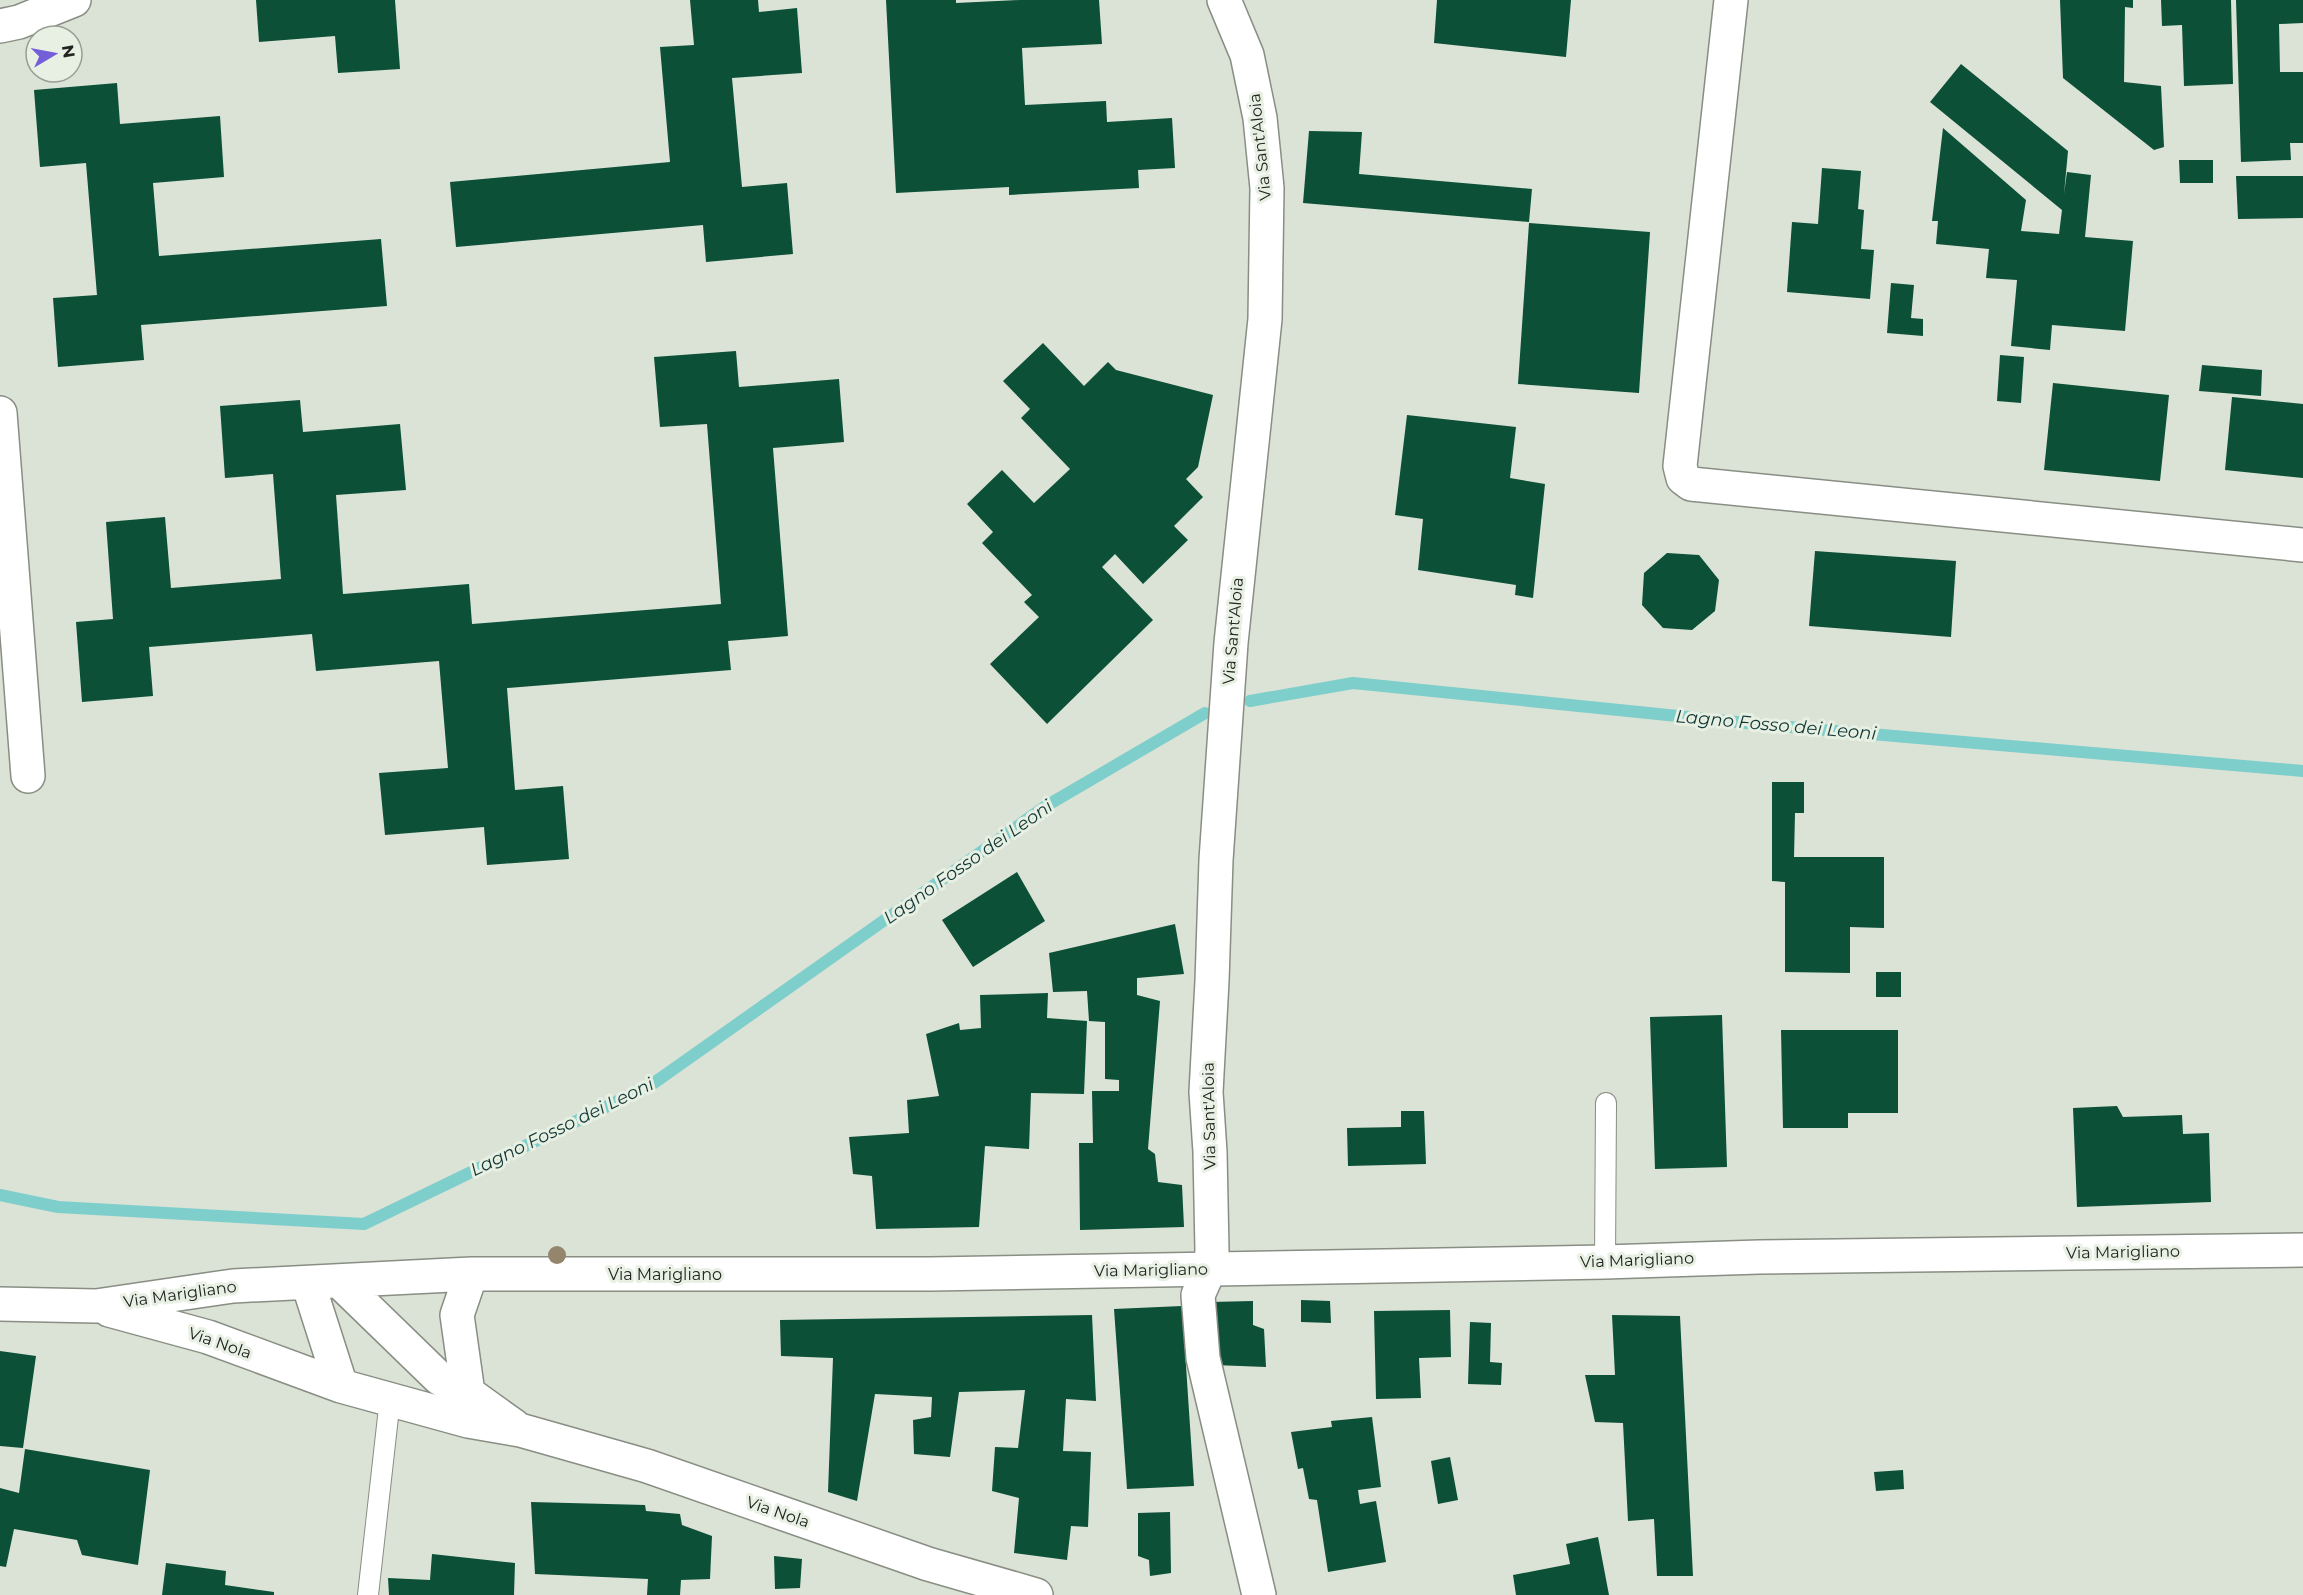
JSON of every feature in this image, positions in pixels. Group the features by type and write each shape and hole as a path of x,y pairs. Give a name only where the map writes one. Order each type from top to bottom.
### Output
{"street":[{"path":"0,26 19,22 74,0"},
{"name":"Via Sant'Aloia","path":"1210,1269 1212,1251 1210,1152 1206,1092 1216,860 1231,643 1264,319 1267,188 1260,117 1247,55 1224,0"},
{"path":"1731,0 1680,466 1683,477 1691,484 2303,544"},
{"path":"0,413 28,776"},
{"name":"Via Marigliano","path":"0,1304 96,1306 233,1286 471,1274 931,1274 1770,1257 2303,1250"},
{"path":"1210,1269 1198,1295 1203,1358 1259,1595"},
{"path":"468,1393 457,1315 471,1274"},
{"path":"323,1282 341,1386"},
{"name":"Via Nola","path":"323,1282 439,1378 468,1393 520,1430"},
{"name":"Via Nola","path":"96,1306 207,1337 341,1386 468,1421 520,1430 647,1466 928,1564 1036,1595"}],"lane":[{"path":"1605,1262 1606,1103"},
{"path":"368,1595 390,1399"}],"building":[{"path":"256,0 395,0 400,69 338,73 335,36 259,42"},
{"path":"690,0 758,0 759,12 797,8 802,73 732,78 742,187 787,183 793,254 706,262 703,225 456,247 450,182 670,162 660,47 694,45"},
{"path":"886,0 956,0 956,3 1099,0 1102,44 1022,48 1025,105 1106,101 1107,122 1172,118 1175,168 1138,170 1139,188 1009,195 1009,187 896,193"},
{"path":"1437,0 1571,0 1566,57 1434,43"},
{"path":"2060,0 2133,0 2133,8 2125,7 2124,82 2161,86 2164,147 2154,150 2063,78"},
{"path":"2161,0 2231,0 2233,84 2184,86 2182,25 2162,26"},
{"path":"2236,0 2303,0 2303,23 2279,24 2280,72 2303,72 2303,143 2290,143 2291,160 2241,162"},
{"path":"1961,64 2068,151 2064,194 2067,172 2091,175 2085,237 2133,241 2125,331 2052,325 2050,350 2011,346 2017,280 1986,278 1989,249 1936,244 1938,221 1932,221 1943,128 2026,200 2021,231 2059,234 2062,210 1930,102"},
{"path":"117,83 120,124 220,116 224,177 153,183 159,256 381,239 387,306 141,325 144,360 58,367 53,298 97,295 86,163 40,167 34,90"},
{"path":"1309,131 1362,132 1359,174 1532,189 1529,222 1303,203"},
{"path":"2179,160 2213,160 2213,183 2180,183"},
{"path":"1822,168 1861,171 1858,209 1864,210 1861,249 1874,250 1870,299 1787,292 1792,222 1818,224"},
{"path":"2236,176 2303,176 2303,218 2238,219"},
{"path":"1529,223 1650,232 1639,393 1518,384"},
{"path":"1891,283 1914,285 1911,318 1923,319 1923,336 1887,333"},
{"path":"1043,343 1084,386 1108,362 1116,370 1213,395 1198,467 1186,479 1203,497 1174,526 1188,540 1143,584 1115,554 1102,567 1153,620 1047,724 990,664 1039,617 1024,602 1032,595 982,543 993,532 967,504 1002,470 1034,503 1070,469 1021,418 1030,409 1003,381"},
{"path":"736,351 739,387 839,379 844,442 773,448 788,636 728,641 731,670 507,688 515,790 563,786 569,859 487,865 484,827 385,835 379,773 448,768 439,661 316,671 312,634 149,647 153,696 82,702 76,622 113,619 106,522 165,517 171,588 281,579 273,474 225,478 220,406 300,400 303,432 400,424 406,490 336,495 343,594 469,584 472,624 721,604 707,424 660,427 654,357"},
{"path":"2000,355 2024,357 2021,403 1997,401"},
{"path":"2202,365 2262,370 2261,396 2199,391"},
{"path":"2053,383 2169,395 2160,481 2044,470"},
{"path":"2232,397 2303,404 2303,478 2225,470"},
{"path":"1407,415 1516,427 1510,478 1545,484 1533,598 1515,595 1516,585 1418,570 1423,519 1395,515"},
{"path":"1815,551 1956,561 1951,637 1809,626"},
{"path":"1667,553 1699,555 1719,580 1715,611 1692,630 1663,628 1642,605 1644,573"},
{"path":"1772,782 1804,782 1804,813 1795,813 1794,857 1884,857 1884,928 1850,927 1850,973 1785,972 1785,882 1772,881"},
{"path":"1017,872 1045,921 973,967 942,920"},
{"path":"1175,924 1184,974 1137,978 1137,995 1160,1001 1148,1149 1155,1154 1158,1182 1182,1185 1184,1227 1080,1230 1079,1143 1093,1143 1092,1091 1119,1091 1119,1080 1105,1079 1105,1022 1089,1021 1087,991 1053,992 1049,953"},
{"path":"1876,972 1901,972 1901,997 1876,997"},
{"path":"1048,993 1047,1018 1087,1021 1084,1094 1031,1093 1029,1149 985,1146 979,1227 876,1229 872,1176 853,1174 849,1137 909,1133 907,1100 939,1096 926,1034 959,1023 960,1030 981,1028 980,995"},
{"path":"1722,1015 1727,1167 1655,1169 1650,1017"},
{"path":"1781,1030 1898,1030 1898,1113 1848,1113 1848,1128 1783,1128"},
{"path":"2117,1106 2123,1117 2182,1115 2183,1134 2209,1133 2211,1202 2077,1207 2073,1108"},
{"path":"1401,1111 1424,1111 1426,1164 1348,1166 1347,1128 1401,1127"},
{"path":"1301,1300 1330,1301 1331,1323 1301,1322"},
{"path":"1253,1301 1253,1325 1264,1329 1266,1367 1214,1365 1210,1302"},
{"path":"1182,1306 1194,1486 1127,1489 1114,1309"},
{"path":"1450,1310 1451,1357 1419,1358 1421,1398 1376,1399 1374,1311"},
{"path":"1092,1315 1096,1401 1066,1399 1063,1451 1091,1452 1088,1527 1071,1526 1067,1560 1014,1553 1019,1498 992,1491 995,1447 1018,1448 1025,1390 959,1392 950,1457 914,1454 913,1420 931,1417 932,1397 875,1394 857,1501 828,1492 833,1358 781,1356 780,1320"},
{"path":"1612,1315 1680,1316 1693,1576 1657,1576 1654,1519 1628,1521 1623,1423 1595,1422 1585,1375 1615,1375"},
{"path":"1470,1322 1491,1323 1490,1362 1502,1363 1501,1385 1468,1384"},
{"path":"0,1351 36,1356 23,1448 0,1446"},
{"path":"1372,1417 1381,1487 1358,1490 1360,1504 1376,1501 1386,1562 1328,1572 1317,1500 1309,1499 1303,1468 1298,1469 1291,1432 1332,1427 1331,1421"},
{"path":"25,1449 150,1470 138,1565 82,1555 77,1540 14,1529 6,1567 0,1566 0,1488 19,1493"},
{"path":"1450,1457 1458,1500 1438,1504 1431,1461"},
{"path":"1903,1470 1904,1489 1876,1491 1874,1472"},
{"path":"531,1502 645,1505 646,1511 680,1514 682,1525 712,1536 710,1579 681,1580 680,1595 647,1595 648,1579 535,1574"},
{"path":"1170,1512 1171,1573 1150,1576 1149,1560 1138,1556 1138,1513"},
{"path":"1598,1537 1609,1595 1516,1595 1513,1575 1570,1564 1566,1544"},
{"path":"432,1554 515,1563 514,1595 389,1595 388,1578 430,1580"},
{"path":"774,1556 802,1559 800,1588 775,1589"},
{"path":"166,1563 226,1571 225,1585 274,1592 274,1595 162,1595"}],"waterway":[{"name":"Lagno Fosso dei Leoni","path":"1250,701 1353,683 1766,725 2303,771"},
{"name":"Lagno Fosso dei Leoni","path":"0,1195 58,1207 364,1224 651,1085 1046,806 1205,713"}]}
